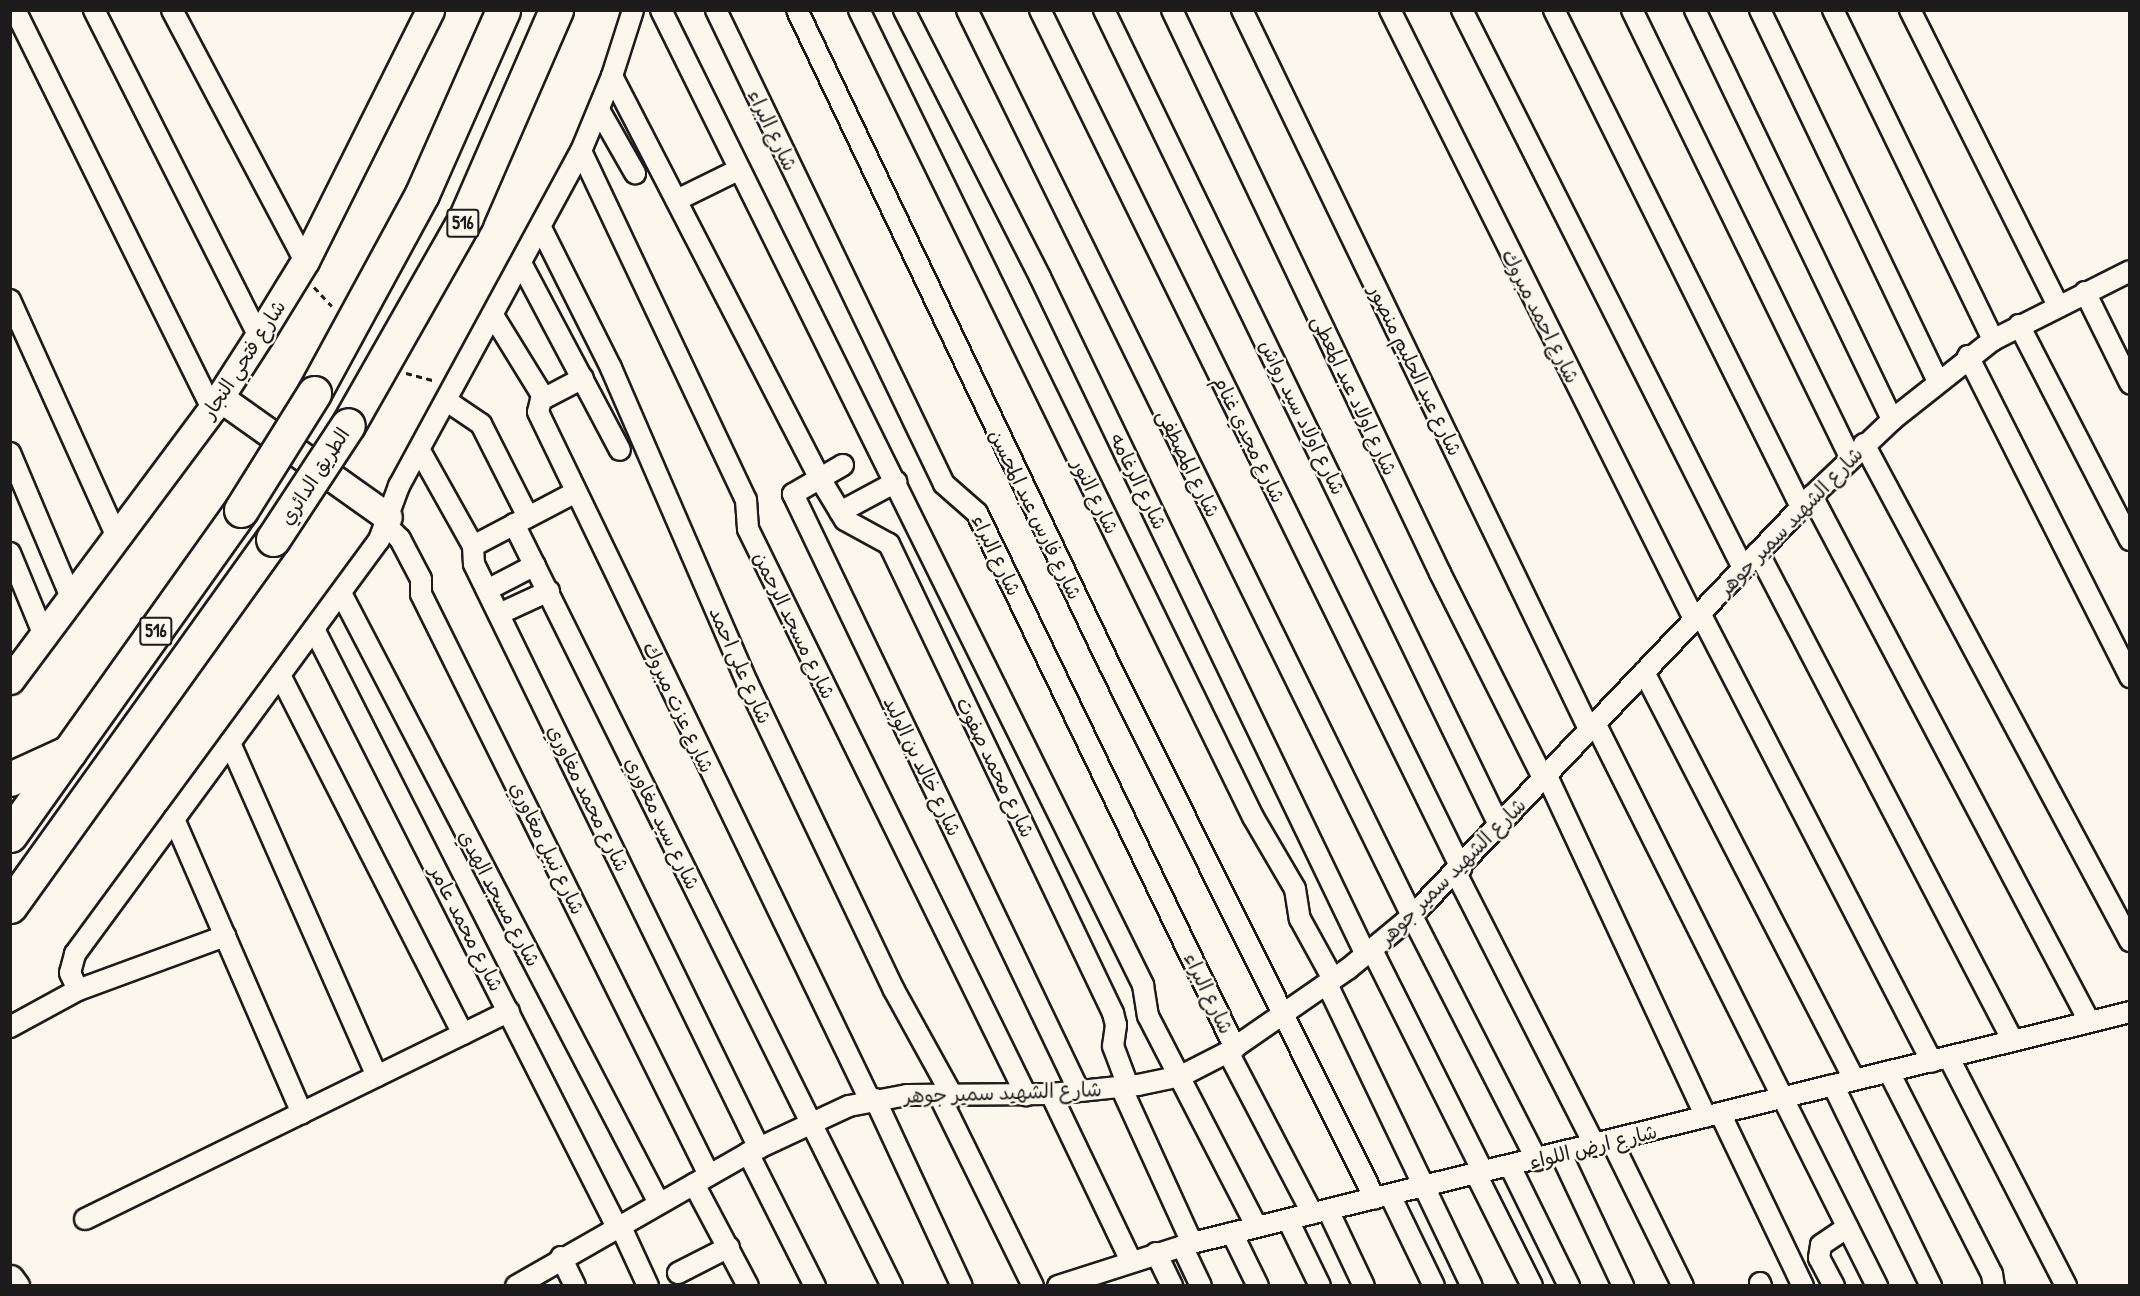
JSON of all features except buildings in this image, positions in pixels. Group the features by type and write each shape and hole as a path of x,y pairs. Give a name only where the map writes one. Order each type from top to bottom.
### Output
{"highway":[{"name":"516","path":"10,835 241,510 314,393 352,327 431,175 503,10"},
{"name":"الطريق الدائري","path":"10,906 273,539 386,364 466,217 556,10"},
{"path":"10,779 70,752"}],"street":[{"path":"15,10 216,403 387,521"},
{"path":"94,10 259,336"},
{"path":"172,10 309,273"},
{"name":"شارع فتحي النجار","path":"10,680 70,595 216,403 259,336 309,273 430,10"},
{"path":"78,990 71,979 71,959 341,593 387,521 399,486 420,451 445,392 494,317 581,151 612,76 633,10"},
{"path":"661,10 738,170 896,482 1143,986 1148,1016 1257,1227"},
{"name":"شارع البراء","path":"716,10 944,484 977,513 1232,1050 1320,1212 1364,1286"},
{"name":"شارع فارس عبد المحسن","path":"797,10 1109,664 1284,1014 1434,1286"},
{"name":"شارع النور","path":"859,10 1253,817 1295,889 1300,919 1472,1286"},
{"name":"شارع الرغامه","path":"904,10 1040,277 1369,953 1480,1173 1532,1286"},
{"name":"شارع المصطفى","path":"967,10 1412,916 1537,1160"},
{"name":"شارع مجدي غنام","path":"1040,10 1458,870 1603,1144 1683,1286"},
{"name":"شارع اولاد سيد رواش","path":"1104,10 1499,825"},
{"name":"شارع اولاد عبد المعطى","path":"1172,10 1440,573 1545,776 1713,1115 1803,1286"},
{"name":"شارع عبد الحليم منصور","path":"1242,10 1592,726 1878,1286"},
{"name":"شارع احمد مبروك","path":"1390,10 1697,616 2066,1286"},
{"path":"1462,10 1743,568"},
{"path":"1554,10 1807,501 2089,1021"},
{"path":"1632,10 1857,451 2130,941"},
{"path":"1695,10 1892,420"},
{"path":"1760,10 1938,381"},
{"path":"1833,10 1993,340"},
{"path":"1910,10 2058,305"},
{"name":"شارع محمد صفوت","path":"612,76 819,477 840,512 852,526 889,544 1113,1013 1116,1025 1113,1046 1125,1086 1187,1244 1201,1286"},
{"path":"599,110 635,173"},
{"name":"شارع مسجد الرحمن","path":"581,151 747,500 748,529 1026,1095"},
{"path":"677,200 738,170"},
{"name":"شارع على احمد","path":"541,228 611,368 757,703 946,1096 1033,1286"},
{"path":"522,265 620,450"},
{"name":"شارع الشهيد سمير جوهر","path":"516,1286 561,1257 754,1151 810,1123 873,1100 1051,1094 1125,1086 1181,1077 1232,1050 1369,953 1412,916 1807,501 1892,420 1968,356 1993,340 2058,305 2130,271"},
{"path":"2085,292 2130,382"},
{"path":"10,300 116,535"},
{"name":"شارع عزت مبروك","path":"494,317 543,399 538,412 962,1286"},
{"path":"2019,325 2130,540"},
{"path":"1968,356 2130,678"},
{"path":"543,399 583,378"},
{"name":"شارع سيد مغاوري","path":"445,392 481,424 521,521 535,565 892,1286"},
{"name":"شارع محمد مغاوري","path":"420,451 473,546 474,564 754,1151 815,1286"},
{"path":"10,453 70,595"},
{"name":"شارع خالد بن الوليد","path":"843,465 793,494 1079,1091"},
{"path":"840,512 896,482"},
{"path":"473,546 576,492"},
{"name":"شارع نبيل مغاوري","path":"387,521 400,539 421,579 421,594 702,1179 729,1247 748,1286"},
{"path":"1758,552 2013,1041"},
{"path":"10,553 43,633"},
{"path":"487,590 535,565"},
{"path":"499,614 549,591"},
{"name":"شارع مسجد الهدي","path":"341,593 659,1203"},
{"name":"شارع محمد عامر","path":"314,629 648,1286"},
{"path":"1644,672 1854,1079"},
{"path":"280,675 463,1034"},
{"path":"230,743 377,1076"},
{"path":"174,819 302,1113"},
{"path":"10,1027 78,990 225,936"},
{"path":"85,1219 509,1011"},
{"name":"شارع ارض اللواء","path":"1058,1286 1095,1280 1131,1261 1187,1244 1603,1144 1782,1097 2130,1012"},
{"path":"1890,1072 1992,1274 1994,1286"},
{"path":"1833,1085 1931,1286"},
{"path":"1051,1094 1131,1261"},
{"path":"1561,1154 1623,1286"},
{"path":"1510,1166 1569,1286"},
{"path":"1288,1220 1320,1286"},
{"path":"1834,1286 1819,1258 1821,1245 1848,1227"},
{"path":"1232,1233 1258,1286"},
{"path":"678,1273 729,1247"},
{"path":"1156,1253 1172,1286"},
{"path":"561,1257 575,1286"},
{"path":"10,1279 15,1286"}],"path":[{"path":"309,273 352,327"},
{"path":"386,364 445,392"}]}
